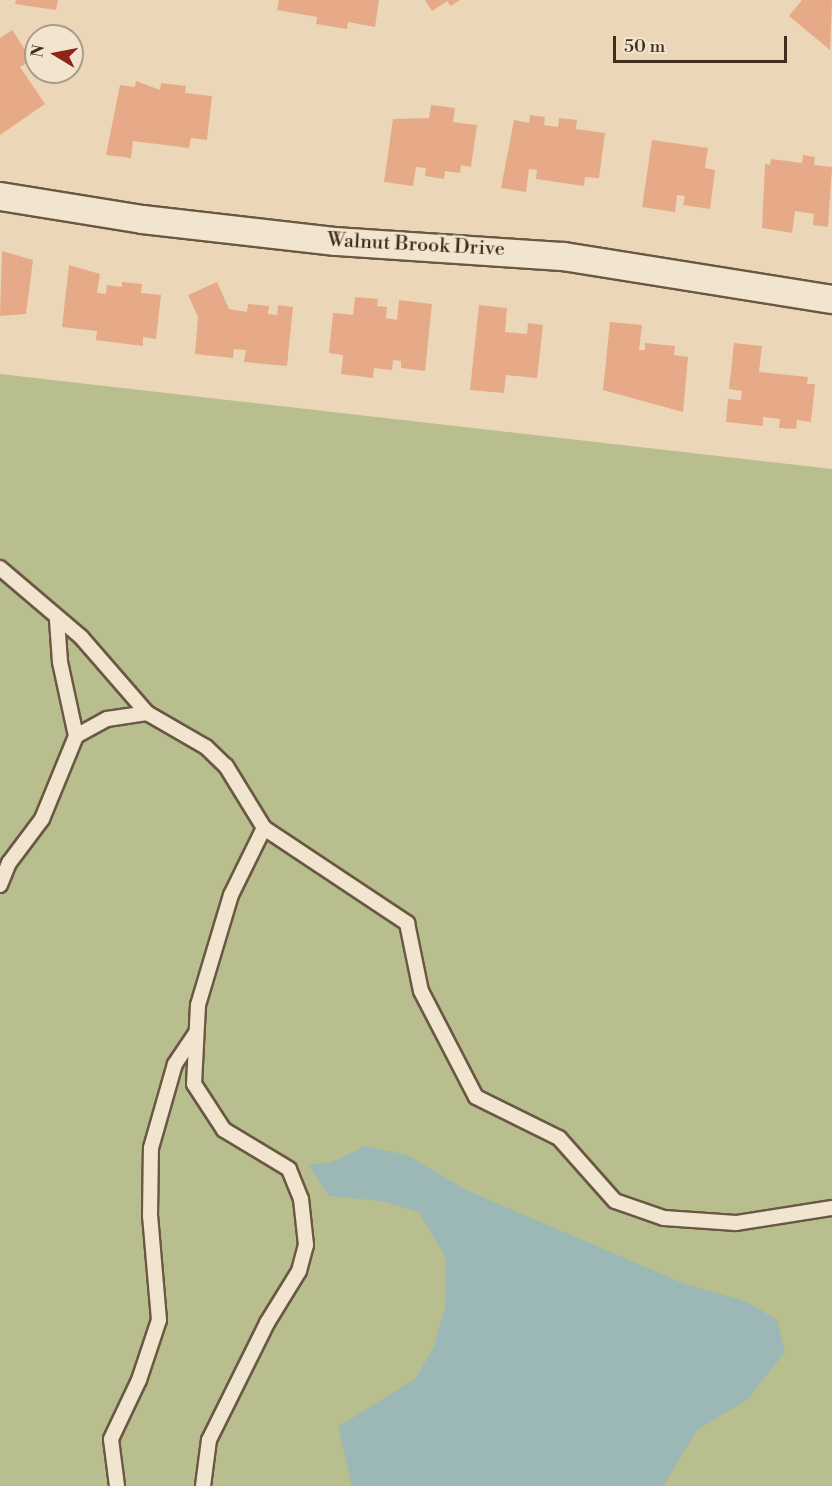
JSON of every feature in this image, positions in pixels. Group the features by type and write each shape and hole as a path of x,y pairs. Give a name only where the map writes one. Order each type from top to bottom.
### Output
{"street":[{"name":"Walnut Brook Drive","path":"0,196 142,219 326,240 563,256 832,299"}],"lane":[{"path":"0,568 57,620 81,637 147,712 206,747 226,766 264,828 407,923 421,991 476,1097 559,1138 615,1201 664,1218 702,1223 736,1223 832,1208"},
{"path":"0,885 9,863 42,819 76,736 60,662 57,620"},
{"path":"76,736 107,719 147,712"},
{"path":"203,1486 209,1440 267,1323 299,1271 306,1245 301,1199 289,1169 224,1130 194,1084 198,1005 231,895 264,828"},
{"path":"117,1486 111,1439 139,1380 159,1320 150,1216 151,1148 175,1064 195,1034"}],"green space":[{"path":"0,374 832,469 832,1486 0,1486"}],"water":[{"path":"365,1146 407,1155 466,1190 682,1283 748,1302 777,1320 785,1352 747,1400 697,1430 663,1486 352,1486 338,1427 415,1379 433,1349 445,1307 445,1256 419,1212 382,1201 329,1196 308,1165 332,1162"}],"building":[{"path":"16,0 58,0 56,10 15,4"},
{"path":"279,0 379,0 375,27 348,22 347,29 316,24 317,17 277,10"},
{"path":"425,0 460,0 451,6 447,1 432,11"},
{"path":"802,0 832,0 830,50 789,16"},
{"path":"12,30 24,48 24,65 20,67 24,73 24,84 31,84 45,104 0,135 0,38"},
{"path":"136,81 160,90 161,83 186,86 185,93 212,96 207,140 191,138 189,148 133,141 131,158 106,155 120,85 135,87"},
{"path":"431,105 455,108 453,122 477,125 471,167 461,165 460,173 445,171 444,179 425,176 426,168 416,167 413,186 384,182 393,119 429,118"},
{"path":"530,115 545,117 544,125 558,127 559,118 577,120 576,129 605,133 599,178 585,177 584,186 536,179 537,170 529,169 526,192 501,188 514,120 529,123"},
{"path":"652,140 708,148 705,168 715,170 710,209 683,205 685,196 677,195 675,212 642,207"},
{"path":"803,155 815,157 814,165 832,167 828,227 813,225 814,214 795,211 792,233 762,228 765,164 770,165 771,159 802,163"},
{"path":"2,251 33,260 26,314 0,316"},
{"path":"69,265 100,274 97,293 106,294 107,285 122,287 122,282 142,284 141,293 161,295 156,339 143,337 143,346 96,340 97,331 62,327"},
{"path":"217,282 229,309 247,312 248,304 269,306 268,314 277,315 278,305 293,307 287,366 244,362 246,350 234,349 233,358 195,354 198,317 188,295"},
{"path":"355,297 378,299 377,306 387,307 386,318 397,320 399,300 432,304 425,371 401,368 401,361 393,360 392,370 374,368 373,378 341,374 343,355 329,353 333,313 353,315"},
{"path":"479,305 507,308 505,332 527,334 528,323 543,325 537,378 506,375 504,393 470,390"},
{"path":"610,322 642,325 639,350 645,350 645,343 675,346 674,355 688,357 683,412 603,390"},
{"path":"734,343 762,346 759,372 808,377 807,384 815,384 811,422 797,420 796,429 779,428 780,419 763,417 763,426 726,422 728,399 741,400 742,391 729,389"}]}
